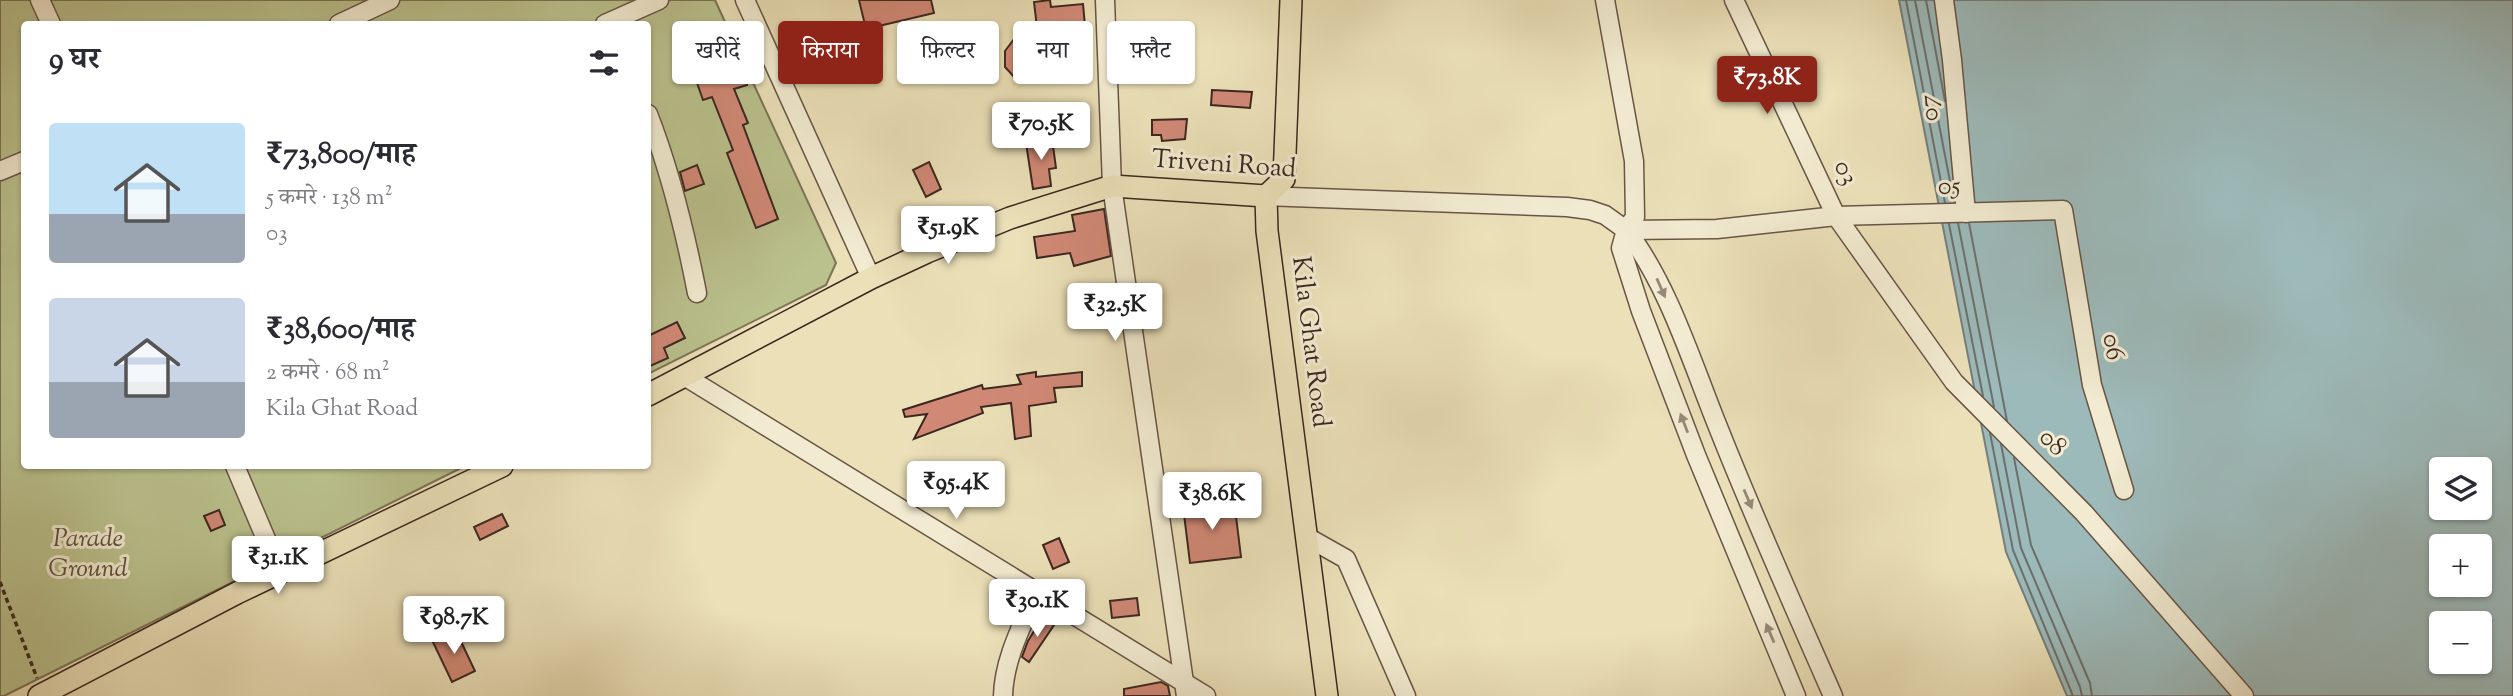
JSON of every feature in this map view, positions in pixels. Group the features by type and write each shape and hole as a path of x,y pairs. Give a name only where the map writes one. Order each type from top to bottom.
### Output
{"main road":[{"path":"1266,196 1284,179 1291,0"},
{"name":"Triveni Road","path":"651,394 872,278 927,251 1010,218 1112,186 1266,196"},
{"name":"Kila Ghat Road","path":"1266,196 1269,244 1328,696"},
{"path":"41,695 280,572 496,469"}],"street":[{"path":"40,0 50,21"},
{"path":"345,21 390,0"},
{"path":"616,21 659,0"},
{"path":"745,0 872,278"},
{"path":"1105,0 1112,186 1185,688"},
{"path":"1605,0 1634,161 1635,217 1626,230 1621,248 1641,311 1696,455 1797,696"},
{"name":"03","path":"1734,0 1836,216"},
{"name":"07","path":"1944,0 1966,213"},
{"path":"651,122 680,208 697,293"},
{"path":"0,171 21,162"},
{"name":"Triveni Road","path":"1266,196 1590,209 1605,215 1626,230"},
{"name":"05","path":"1836,216 2063,210"},
{"name":"06","path":"2063,210 2092,384 2124,490"},
{"path":"1626,230 1717,229 1836,216"},
{"name":"08","path":"1836,216 1954,382 2084,513 2244,696"},
{"path":"1626,230 1647,259 1664,295 1732,464 1833,696"},
{"path":"686,377 1037,593 1185,688 1206,696"},
{"path":"236,469 280,572"},
{"path":"1307,537 1346,559 1406,696"},
{"path":"1003,696 1003,684 1013,647 1037,593"}],"path":[{"path":"0,582 41,695"}],"green space":[{"name":"Parade Ground","path":"0,0 715,0 725,21 672,21 672,84 754,84 836,263 826,285 651,372 651,21 21,21 21,469 459,469 0,696"}],"water":[{"path":"1899,0 2513,0 2513,696 2067,696 2006,552"}],"building":[{"path":"859,0 931,0 934,13 883,25 883,21 864,21"},
{"path":"1050,0 1051,7 1083,4 1085,21 1036,21 1034,2"},
{"path":"1013,40 1013,76 1005,67 1005,51"},
{"path":"697,84 747,84 734,89 748,123 743,125 778,219 756,228 727,153 733,150 712,97 703,100"},
{"path":"1212,90 1252,92 1250,108 1211,105"},
{"path":"1187,119 1185,139 1162,141 1161,135 1152,135 1152,120"},
{"path":"1052,139 1056,168 1049,169 1051,186 1033,189 1026,143"},
{"path":"929,162 941,189 926,197 913,170"},
{"path":"697,165 704,184 685,191 680,172"},
{"path":"1104,209 1111,256 1074,266 1070,253 1037,258 1034,237 1075,231 1072,215"},
{"path":"677,322 685,338 664,348 668,358 651,366 651,335"},
{"path":"1036,372 1036,377 1082,372 1082,386 1054,388 1056,402 1029,406 1031,436 1015,439 1011,403 981,407 983,413 914,439 927,414 905,417 903,410 982,385 983,389 1021,384 1017,375"},
{"path":"1234,500 1241,557 1190,563 1183,506"},
{"path":"219,510 225,525 211,531 204,516"},
{"path":"502,514 508,526 480,540 474,527"},
{"path":"1059,538 1069,562 1053,569 1043,545"},
{"path":"1137,598 1139,615 1112,618 1110,601"},
{"path":"1042,618 1054,625 1029,662 1022,657"},
{"path":"455,629 475,671 452,682 432,640"},
{"path":"1161,682 1168,686 1170,696 1124,696 1124,689"}]}
